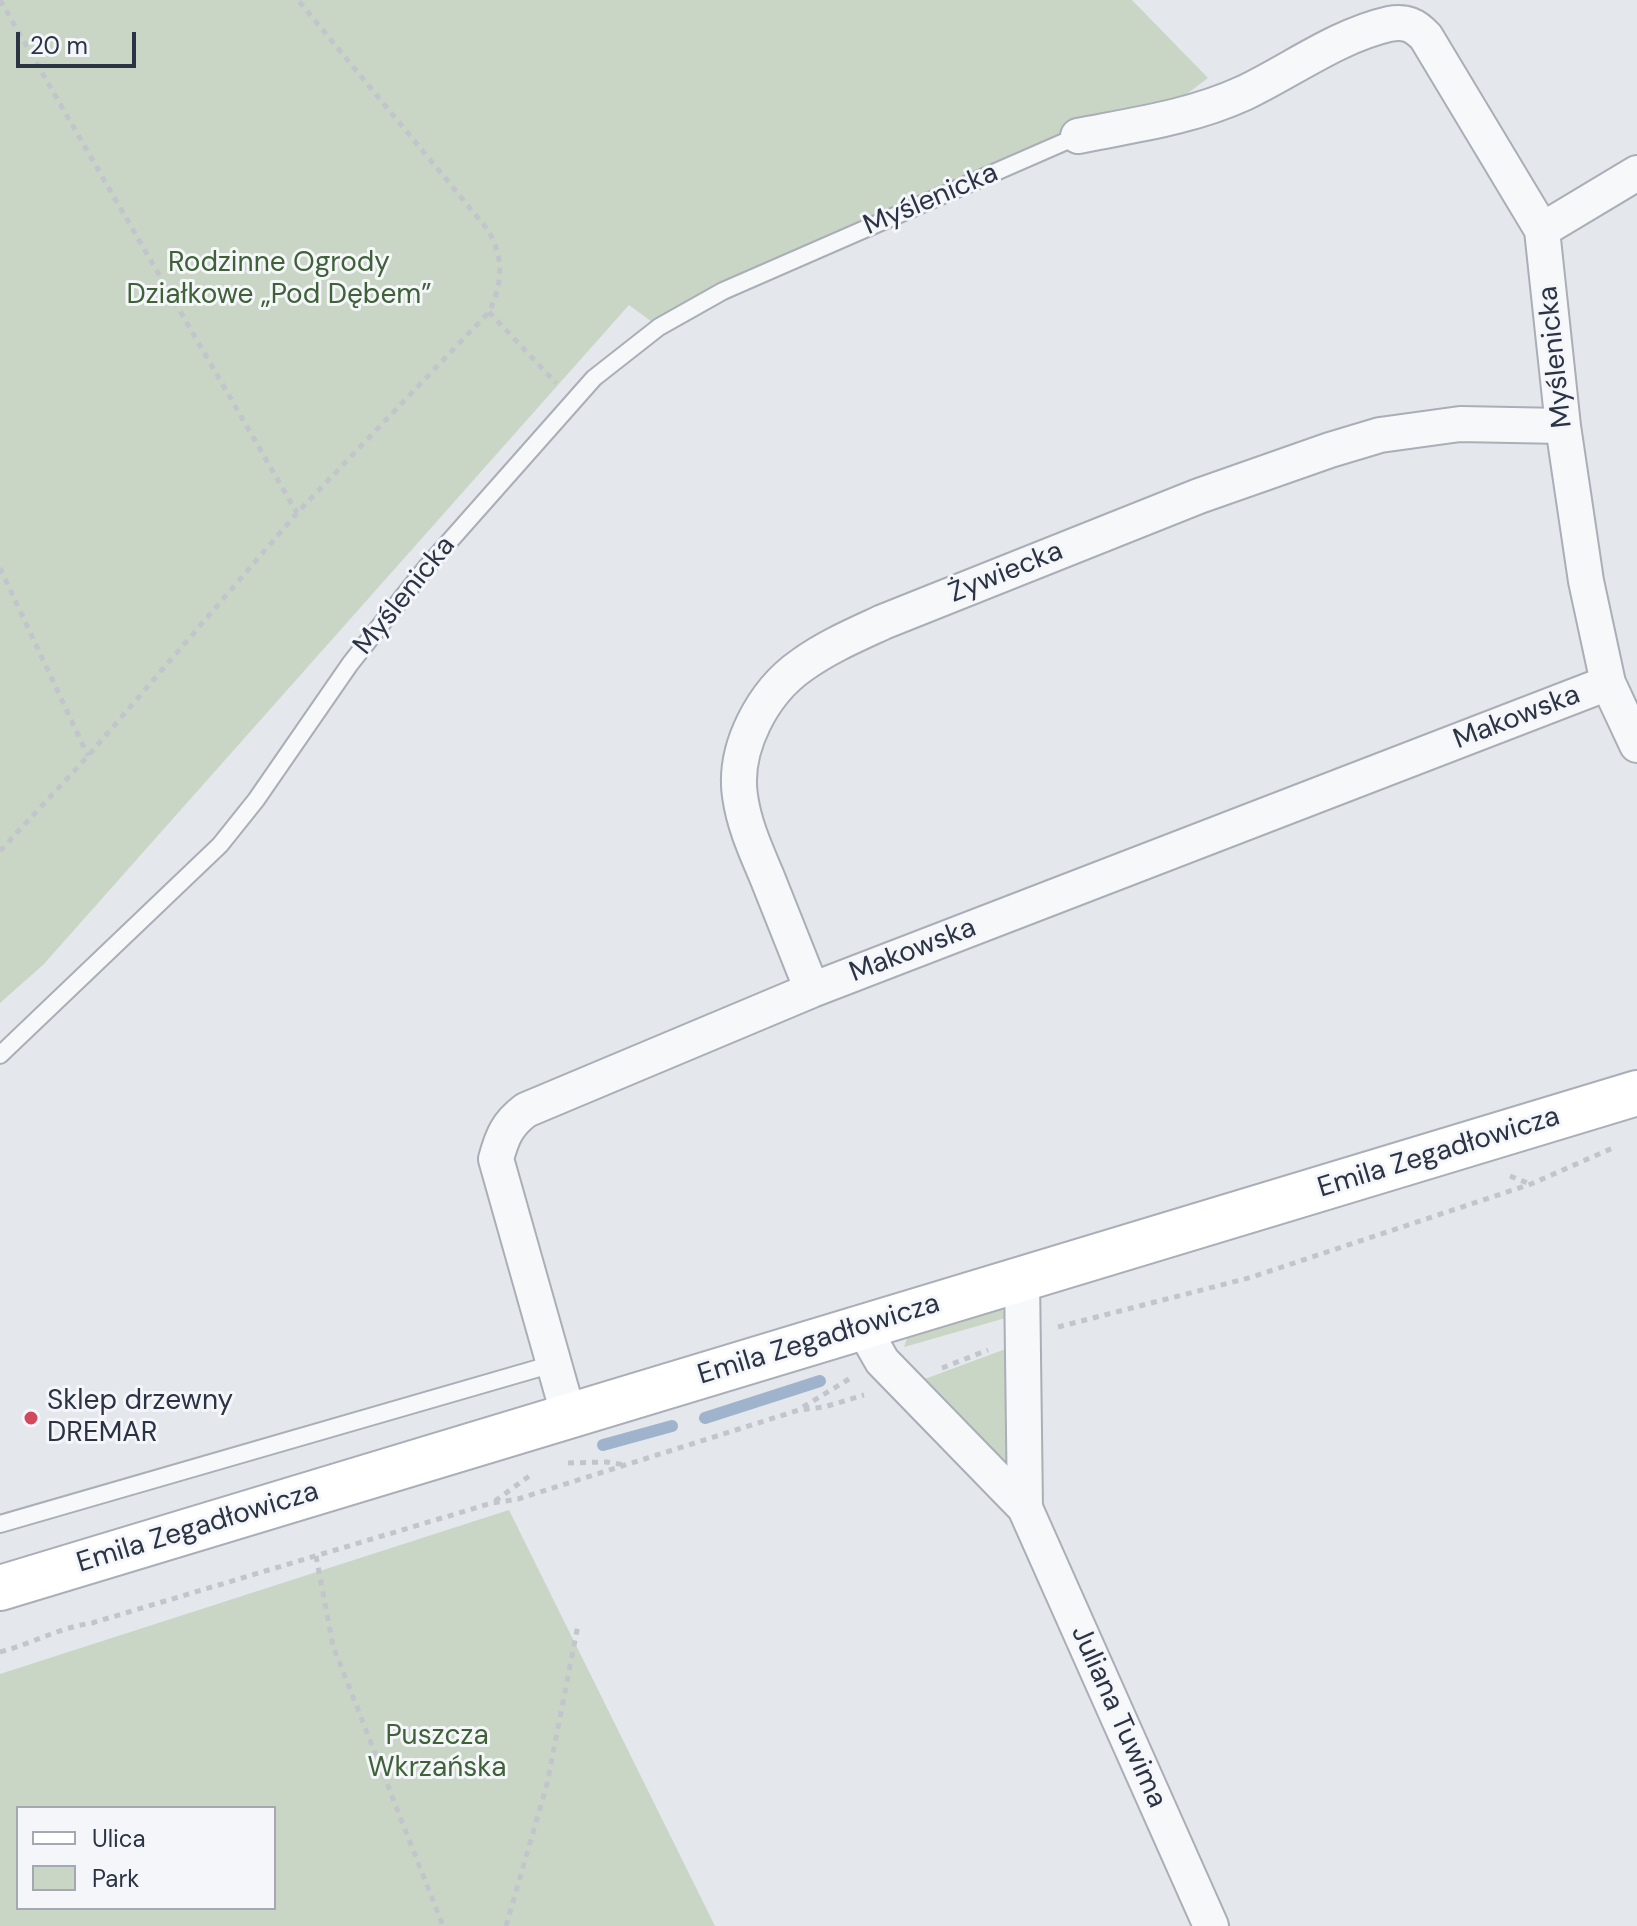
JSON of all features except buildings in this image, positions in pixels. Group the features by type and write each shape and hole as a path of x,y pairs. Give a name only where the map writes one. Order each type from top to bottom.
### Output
{"main road":[{"name":"Emila Zegadłowicza","path":"0,1588 1637,1093"}],"street":[{"name":"Myślenicka","path":"1078,136 1181,115 1244,93 1321,51 1370,30 1404,22 1417,27 1426,37 1542,230 1563,426 1586,581 1608,683 1637,745"},
{"path":"1542,230 1637,173"},
{"name":"Żywiecka","path":"812,990 747,828 739,794 747,736 781,683 801,666 835,645 883,622 1199,496 1330,450 1380,435 1460,424 1563,426"},
{"name":"Makowska","path":"569,1417 496,1159 503,1133 526,1110 812,990 1608,683"},
{"name":"Juliana Tuwima","path":"1022,1279 1025,1508"},
{"name":"Juliana Tuwima","path":"862,1326 882,1361 1025,1508 1211,1926"}],"lane":[{"name":"Myślenicka","path":"0,1055 220,845 256,800 350,664 425,569 594,378 659,327 723,291 1078,136"},
{"path":"0,1524 553,1364"}],"path":[{"path":"0,0 297,513"},
{"path":"0,851 88,756 297,513 489,312 495,298 501,274 496,245 488,230 298,0"},
{"path":"489,312 574,400"},
{"path":"0,568 88,756"},
{"path":"0,1652 33,1643 63,1627 92,1623 492,1503 518,1499 799,1410 824,1407 903,1383 1024,1336 1267,1272 1531,1184 1621,1144"},
{"path":"558,1465 592,1462 627,1465"},
{"path":"492,1503 538,1471"},
{"path":"316,1556 333,1646 443,1926"},
{"path":"506,1926 547,1784 578,1625"}],"green space":[{"name":"Rodzinne Ogrody Działkowe „Pod Dębem”","path":"0,0 1132,0 1208,78 1149,122 1078,136 659,327 629,305 43,965 0,1003"},
{"path":"999,1307 1009,1317 904,1347 909,1332"},
{"path":"1011,1347 1010,1462 1006,1465 922,1380"},
{"name":"Puszcza Wkrzańska","path":"509,1510 715,1926 0,1926 0,1674"}],"waterway":[{"path":"705,1418 820,1381"},
{"path":"603,1445 672,1426"}],"place":[{"name":"Sklep drzewny DREMAR","path":"31,1418"}]}
